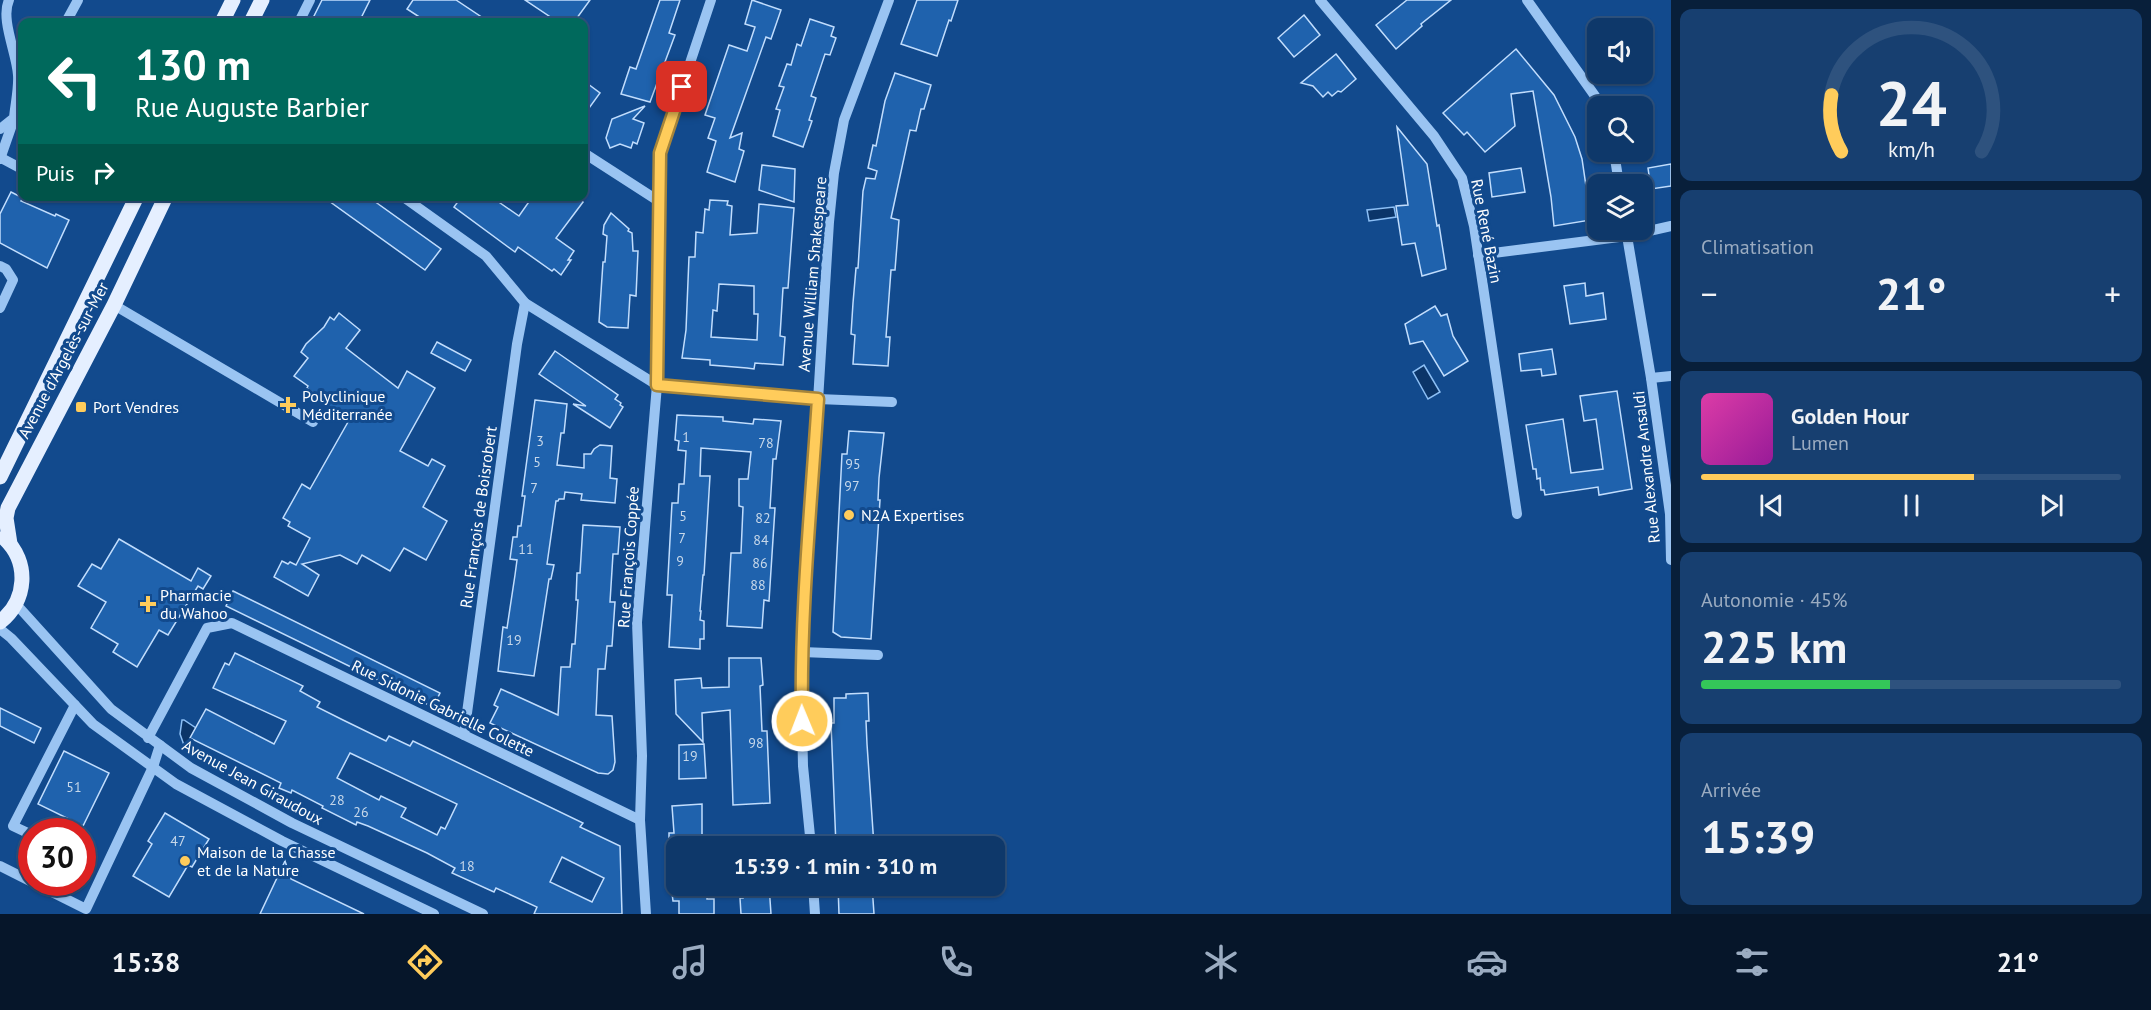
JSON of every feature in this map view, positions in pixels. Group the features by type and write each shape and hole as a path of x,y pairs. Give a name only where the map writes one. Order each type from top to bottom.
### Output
{"main road":[{"path":"224,18 233,0"},
{"path":"253,18 262,0"},
{"name":"Avenue d'Argelès-sur-Mer","path":"0,477 135,201"},
{"name":"Avenue d'Argelès-sur-Mer","path":"16,604 22,590 23,574 20,559 5,539 8,507 114,305 164,201"},
{"path":"0,622 8,616 16,604"}],"street":[{"path":"9,0 5,7 18,68"},
{"path":"68,18 78,0"},
{"path":"301,18 310,0"},
{"name":"Rue François Coppée","path":"646,914 640,820 642,756 637,621 657,385 660,153 711,0"},
{"name":"Avenue William Shakespeare","path":"810,836 803,766 802,652 829,222 834,173 844,120 889,0"},
{"name":"Rue René Bazin","path":"1320,0 1434,136 1462,177 1474,226 1517,514"},
{"path":"1527,0 1595,96"},
{"path":"0,129 14,118 18,91"},
{"path":"18,110 0,158 18,167"},
{"path":"0,118 14,118"},
{"path":"588,156 660,202"},
{"path":"409,201 486,256 525,303 657,385 818,399 892,402"},
{"path":"1653,229 1671,226"},
{"path":"1478,255 1587,239"},
{"name":"Rue Alexandre Ansaldi","path":"1627,240 1652,378 1670,514 1671,560"},
{"path":"0,266 6,269 13,280 0,308"},
{"name":"Rue François de Boisrobert","path":"464,735 517,344 525,303"},
{"path":"114,305 313,422"},
{"path":"1652,378 1671,376"},
{"name":"Avenue Jean Giraudoux","path":"16,604 111,709 191,768 292,823 483,914"},
{"name":"Rue Sidonie Gabrielle Colette","path":"148,738 207,628 232,623 640,820"},
{"path":"0,629 93,723 176,784 282,841 434,914"},
{"path":"802,652 878,655"},
{"path":"18,829 12,826 75,705"},
{"path":"96,888 153,767 160,745"},
{"path":"0,866 18,875"},
{"path":"60,896 86,909 92,896"},
{"path":"814,896 815,914"}],"water":[{"path":"1394,207 1396,217 1369,221 1367,210"},
{"path":"1424,365 1440,392 1428,399 1413,372"},
{"path":"182,720 196,728 185,748 180,734"}],"building":[{"path":"322,0 370,0 361,18 313,18"},
{"path":"413,0 456,0 483,18 421,18 407,9"},
{"path":"525,0 590,0 577,18 552,18"},
{"path":"660,0 680,0 669,33 675,35 650,102 621,94 630,67 636,69"},
{"path":"752,0 781,10 771,39 766,37 730,138 742,133 739,149 744,151 735,182 707,172 716,141 708,138 715,118 705,115 729,45 747,51 755,27 745,24"},
{"path":"917,0 958,0 937,56 901,44"},
{"path":"1407,0 1451,0 1421,24 1422,26 1396,49 1376,25"},
{"path":"1304,15 1320,35 1294,57 1278,38"},
{"path":"810,19 834,27 831,36 836,38 830,55 825,54 811,96 816,98 809,120 812,121 803,147 773,136 780,110 776,109 784,87 779,86 787,64 791,65 797,44 801,46"},
{"path":"1516,49 1554,95 1575,137 1582,159 1587,193 1587,221 1554,226 1533,91 1511,94 1515,126 1485,152 1467,132 1464,135 1443,113"},
{"path":"1336,54 1356,79 1341,92 1338,91 1332,96 1328,92 1323,97 1313,86 1301,83"},
{"path":"895,73 931,85 924,109 921,109 916,131 910,130 891,218 899,220 895,270 891,270 886,337 890,337 888,366 853,364 855,335 851,334 863,191 866,178 875,179 877,171 868,168 873,145 876,146 885,101"},
{"path":"588,84 600,93 588,110"},
{"path":"645,106 633,119 644,123 637,144 633,142 631,148 620,144 610,148 606,138 612,119"},
{"path":"1397,127 1427,164 1437,226 1439,225 1446,269 1422,276 1415,243 1402,245 1396,206 1408,205"},
{"path":"1671,164 1671,186 1653,189 1653,174 1649,174 1648,168"},
{"path":"762,165 795,169 794,202 759,190"},
{"path":"1521,168 1525,192 1492,197 1489,173"},
{"path":"11,192 18,196 18,201 69,220 47,268 0,243 0,214"},
{"path":"710,200 728,201 727,205 732,206 730,235 757,233 759,204 794,208 788,288 783,288 780,336 785,337 783,365 755,363 754,369 710,365 710,360 682,358 686,330 689,257 695,257 696,232 703,233 705,209 709,210","holes":["719,284 754,286 754,314 758,314 757,340 711,337 713,310 717,311"]},
{"path":"329,201 374,201 441,249 425,270"},
{"path":"458,201 497,201 519,216 530,201 583,202 556,238 574,251 561,275 518,247 515,252 454,207"},
{"path":"611,213 632,233 633,251 638,251 636,296 630,295 628,328 607,327 599,322 607,236 603,234 604,225"},
{"path":"1585,283 1586,296 1603,293 1606,319 1570,324 1564,286"},
{"path":"1435,306 1441,316 1447,314 1453,336 1468,361 1444,376 1423,341 1410,344 1405,324"},
{"path":"339,313 360,330 346,348 398,388 407,371 435,388 400,451 428,466 432,459 445,466 423,507 447,521 426,560 404,548 390,571 362,555 357,564 340,555 302,564 319,575 308,596 274,577 282,561 296,565 310,538 288,526 290,522 283,518 302,484 310,489 348,422 313,395 314,393 307,388 308,386 294,376 308,358 301,352 306,344 324,327 330,317 334,320"},
{"path":"437,342 471,360 465,371 431,353"},
{"path":"1552,349 1556,374 1542,376 1541,369 1521,371 1519,354"},
{"path":"555,351 618,395 615,399 623,407 610,428 573,404 586,406 539,374"},
{"path":"1617,391 1632,489 1599,495 1598,487 1545,495 1544,490 1541,490 1540,478 1537,479 1536,469 1533,469 1526,425 1563,419 1571,473 1603,469 1596,419 1584,421 1580,396"},
{"path":"535,400 567,404 557,465 584,468 584,454 591,454 600,445 612,446 610,478 617,479 615,503 581,500 582,494 565,492 564,499 556,501 547,564 554,565 551,579 549,579 534,676 498,671 503,627 507,628 515,575 517,560 510,559 513,537 517,537 518,526 521,526 525,496 522,496"},
{"path":"677,415 723,417 723,421 753,424 754,419 781,421 776,459 773,459 770,508 775,508 769,601 764,600 762,628 727,626 731,553 741,553 743,507 739,506 739,479 748,479 751,452 701,448 700,476 710,476 700,611 700,620 704,621 704,639 700,639 700,649 669,647 672,595 667,595 672,503 678,503 679,484 684,484 686,451 678,450 679,441 675,440"},
{"path":"849,431 884,433 879,478 878,500 880,500 871,639 841,637 833,632 842,454 847,454"},
{"path":"583,525 620,527 618,554 613,554 610,602 615,602 612,646 607,646 605,669 598,669 596,715 612,716 615,762 613,770 608,774 598,773 490,723 498,707 494,705 501,689 558,715 561,667 570,667 572,644 575,644 577,573 580,573"},
{"name":"Pharmacie du Wahoo","path":"119,539 191,581 198,568 211,576 203,589 198,586 168,635 159,630 137,667 113,652 118,644 91,628 106,602 78,586 92,564 101,569"},
{"path":"233,591 440,693 433,707 226,606"},
{"path":"235,653 303,686 300,691 320,702 317,707 386,741 389,736 410,746 413,741 583,823 580,827 620,846 622,914 534,914 537,907 496,888 494,892 452,873 455,868 427,853 368,826 357,822 356,825 292,790 291,793 279,788 281,783 190,738 206,709 274,744 286,721 213,688 225,663 229,665","holes":["350,753 457,804 445,829 441,827 437,835 401,817 406,808 381,796 379,800 337,778","562,857 604,878 592,902 550,882"]},
{"path":"729,658 761,658 762,731 767,731 770,803 733,805 730,710 702,713 703,742 676,714 675,680 701,678 702,688 729,687"},
{"path":"868,693 869,721 866,721 873,836 836,836 831,723 834,723 834,698 846,698 846,694"},
{"path":"0,708 41,728 34,743 0,726"},
{"path":"704,744 706,778 679,779 679,745"},
{"path":"64,751 109,773 87,818 67,818 38,804"},
{"path":"702,804 702,836 669,836 669,833 674,833 672,806"},
{"name":"Maison de la Chasse et de la Nature","path":"165,813 209,839 192,867 188,865 169,897 133,876 152,844 148,841"},
{"path":"285,861 291,879 364,914 260,914"},
{"path":"672,896 707,896 707,899 714,899 714,914 679,914 679,901 673,901"},
{"path":"743,896 770,896 771,914 741,914 740,898"},
{"path":"838,896 873,896 874,914 839,914"}],"place":[{"name":"Polyclinique Méditerranée","path":"288,405"},
{"name":"Port Vendres","path":"81,407"},
{"name":"N2A Expertises","path":"849,515"},
{"name":"Pharmacie du Wahoo","path":"148,604"},
{"name":"Maison de la Chasse et de la Nature","path":"185,861"}],"route":[{"path":"682,87 660,153 657,385 818,399 801,677 802,721"}]}
